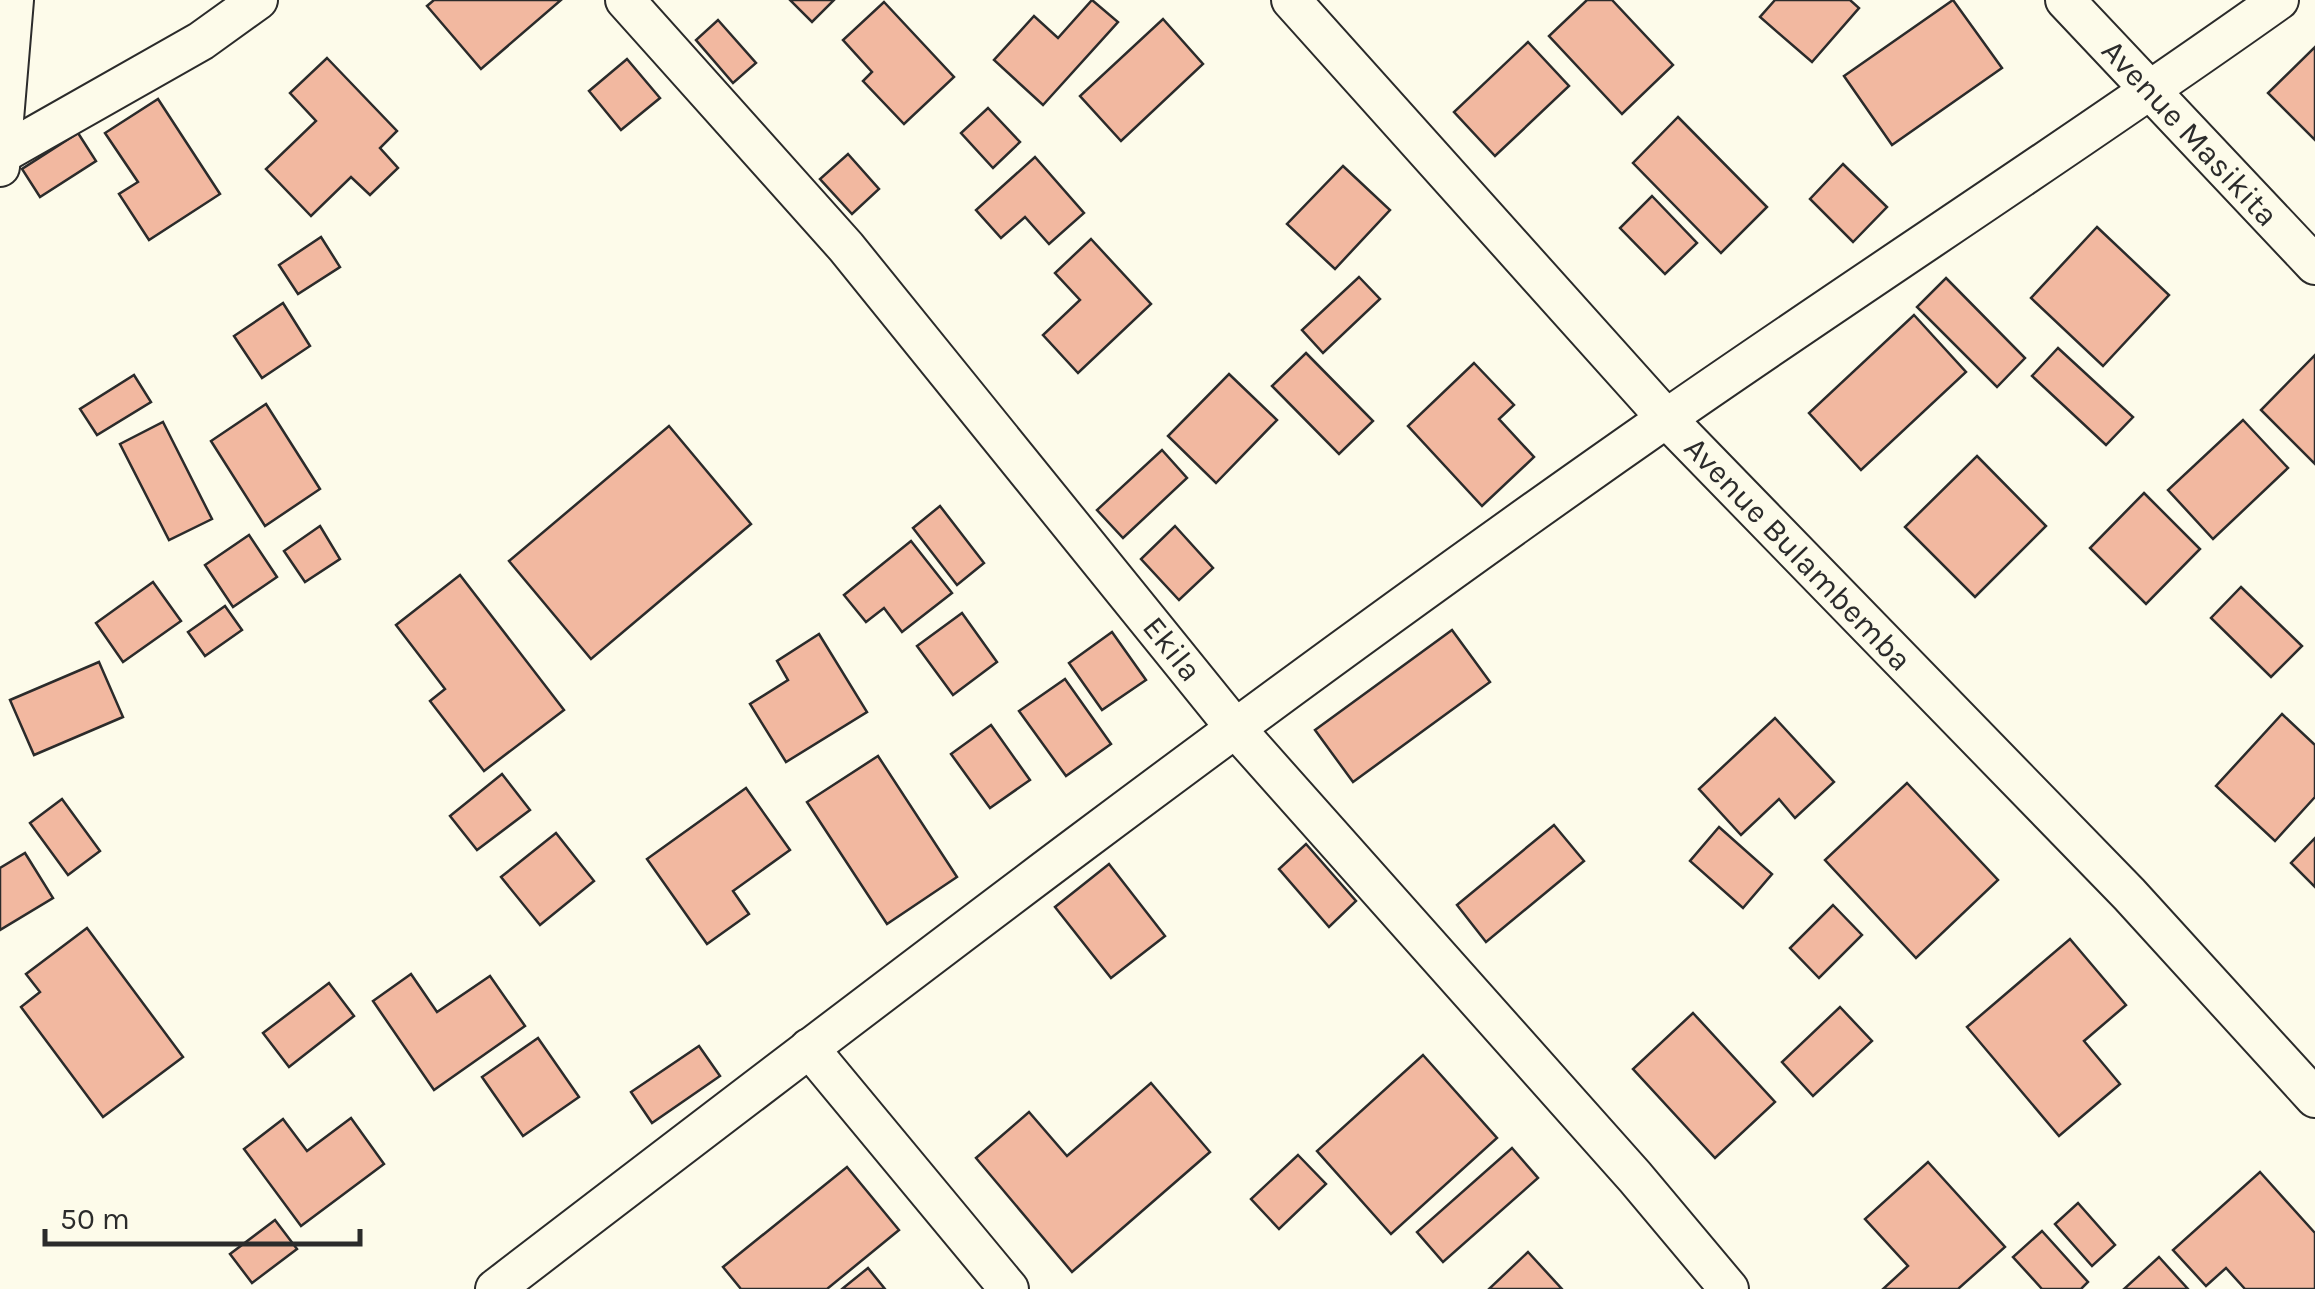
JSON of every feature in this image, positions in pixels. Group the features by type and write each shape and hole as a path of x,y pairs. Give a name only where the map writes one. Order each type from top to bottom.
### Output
{"street":[{"path":"0,166 14,0"},
{"path":"0,155 201,41 258,0"},
{"name":"Ekila","path":"626,0 846,246 1236,728 1729,1289"},
{"name":"Avenue Bulambemba","path":"1292,0 1666,418 2129,894 2315,1098"},
{"name":"Avenue Masikita","path":"2064,0 2315,265"},
{"path":"494,1289 1236,728 1666,418 2150,92 2279,0"},
{"path":"809,1048 1009,1289"}],"building":[{"path":"434,0 561,0 481,69 427,6"},
{"path":"790,0 834,0 812,22"},
{"path":"1092,0 1118,22 1043,105 994,60 1034,16 1058,38"},
{"path":"1587,0 1612,0 1673,65 1622,114 1549,36"},
{"path":"1775,0 1850,0 1859,8 1812,62 1760,17"},
{"path":"1953,0 2002,68 1892,145 1844,76"},
{"path":"884,2 954,77 904,124 863,81 872,72 843,40"},
{"path":"1163,19 1203,64 1121,141 1080,96"},
{"path":"718,20 756,63 733,83 696,40"},
{"path":"1528,42 1569,86 1495,156 1454,112"},
{"path":"2315,47 2315,140 2268,93"},
{"path":"327,58 397,131 380,148 398,168 370,195 351,177 311,216 266,169 316,121 290,93"},
{"path":"627,59 660,98 621,130 589,91"},
{"path":"158,99 220,194 149,240 119,194 138,182 105,133"},
{"path":"988,108 1020,142 993,168 961,133"},
{"path":"1678,117 1767,207 1721,253 1633,163"},
{"path":"78,133 96,161 40,197 22,169"},
{"path":"848,154 879,189 852,214 820,179"},
{"path":"1035,157 1084,213 1049,244 1025,217 1001,238 976,210"},
{"path":"1843,164 1887,207 1853,242 1810,199"},
{"path":"1343,166 1390,210 1335,269 1287,224"},
{"path":"1652,196 1697,243 1665,274 1620,228"},
{"path":"2097,227 2169,295 2103,366 2031,298"},
{"path":"321,237 340,267 298,294 279,265"},
{"path":"1091,239 1151,304 1078,373 1043,335 1080,300 1055,273"},
{"path":"1359,277 1380,299 1323,353 1302,330"},
{"path":"1946,278 2025,358 1997,387 1917,307"},
{"path":"283,303 310,346 262,378 234,336"},
{"path":"1914,315 1966,372 1861,470 1809,413"},
{"path":"2058,348 2133,417 2106,445 2032,376"},
{"path":"1306,353 1373,421 1339,454 1272,386"},
{"path":"2315,355 2315,464 2261,410"},
{"path":"1474,363 1514,405 1499,419 1534,457 1482,506 1408,426"},
{"path":"1229,374 1277,420 1216,483 1168,436"},
{"path":"134,375 151,402 97,435 80,409"},
{"path":"266,404 320,489 265,526 211,441"},
{"path":"2243,420 2288,468 2213,539 2168,490"},
{"path":"163,422 212,519 169,540 120,444"},
{"path":"669,426 751,524 591,659 509,561"},
{"path":"1162,450 1187,478 1123,538 1097,510"},
{"path":"1977,456 2046,526 1975,597 1905,527"},
{"path":"2144,493 2200,549 2146,604 2090,548"},
{"path":"940,506 984,563 957,585 913,528"},
{"path":"320,526 340,559 305,582 284,551"},
{"path":"1175,526 1213,568 1179,600 1141,559"},
{"path":"249,535 277,577 233,607 205,565"},
{"path":"911,541 952,593 902,632 884,608 866,622 844,595"},
{"path":"460,575 564,710 484,771 430,701 445,689 396,625"},
{"path":"153,582 181,621 123,662 96,623"},
{"path":"2241,587 2302,646 2271,677 2211,618"},
{"path":"225,606 242,630 205,656 188,632"},
{"path":"962,613 997,662 953,695 917,646"},
{"path":"1452,630 1490,682 1353,782 1315,730"},
{"path":"1112,632 1146,680 1102,710 1069,663"},
{"path":"819,634 867,712 786,762 750,704 788,680 777,661"},
{"path":"99,662 123,717 34,755 10,700"},
{"path":"1065,679 1111,744 1066,776 1019,711"},
{"path":"2282,714 2315,745 2315,797 2275,841 2216,786"},
{"path":"1775,718 1834,782 1795,818 1779,799 1741,835 1699,789"},
{"path":"991,725 1030,780 990,808 951,754"},
{"path":"878,756 957,877 887,924 807,802"},
{"path":"502,774 530,810 477,850 450,816"},
{"path":"1907,783 1998,880 1916,958 1825,860"},
{"path":"746,788 790,850 733,891 749,914 707,944 647,859"},
{"path":"62,799 100,851 68,875 30,823"},
{"path":"1554,825 1584,861 1486,942 1457,905"},
{"path":"1719,827 1772,874 1743,908 1690,861"},
{"path":"556,833 594,881 540,925 501,877"},
{"path":"2315,838 2315,887 2291,863"},
{"path":"1306,844 1356,901 1329,927 1279,869"},
{"path":"25,853 53,898 0,930 0,868"},
{"path":"1109,864 1165,936 1111,978 1055,907"},
{"path":"1833,905 1862,935 1819,978 1790,948"},
{"path":"87,928 183,1057 103,1117 21,1007 40,992 26,974"},
{"path":"2070,939 2126,1005 2084,1041 2120,1084 2059,1136 1967,1027"},
{"path":"411,974 437,1012 490,976 525,1026 434,1090 373,1001"},
{"path":"329,983 354,1016 289,1067 263,1033"},
{"path":"1840,1007 1872,1041 1813,1096 1782,1062"},
{"path":"1693,1013 1775,1102 1715,1158 1633,1069"},
{"path":"538,1038 579,1097 523,1136 482,1077"},
{"path":"699,1046 720,1076 652,1123 631,1092"},
{"path":"1423,1055 1497,1138 1391,1234 1317,1151"},
{"path":"1151,1083 1210,1152 1072,1272 976,1158 1029,1112 1067,1156"},
{"path":"351,1118 384,1164 301,1226 244,1149 283,1119 307,1151"},
{"path":"1512,1148 1538,1178 1443,1262 1417,1232"},
{"path":"1298,1155 1326,1184 1279,1229 1251,1199"},
{"path":"1928,1162 2005,1247 1958,1289 1883,1289 1908,1266 1865,1219"},
{"path":"847,1167 899,1230 827,1289 741,1289 723,1267"},
{"path":"2260,1172 2315,1233 2315,1289 2245,1289 2226,1268 2206,1286 2173,1250"},
{"path":"2078,1203 2115,1245 2092,1266 2055,1224"},
{"path":"275,1220 297,1249 252,1283 230,1254"},
{"path":"2042,1231 2088,1282 2081,1289 2042,1289 2013,1257"},
{"path":"1528,1252 1562,1289 1489,1289"},
{"path":"2159,1257 2188,1289 2124,1289"},
{"path":"868,1268 885,1289 842,1289"}]}
